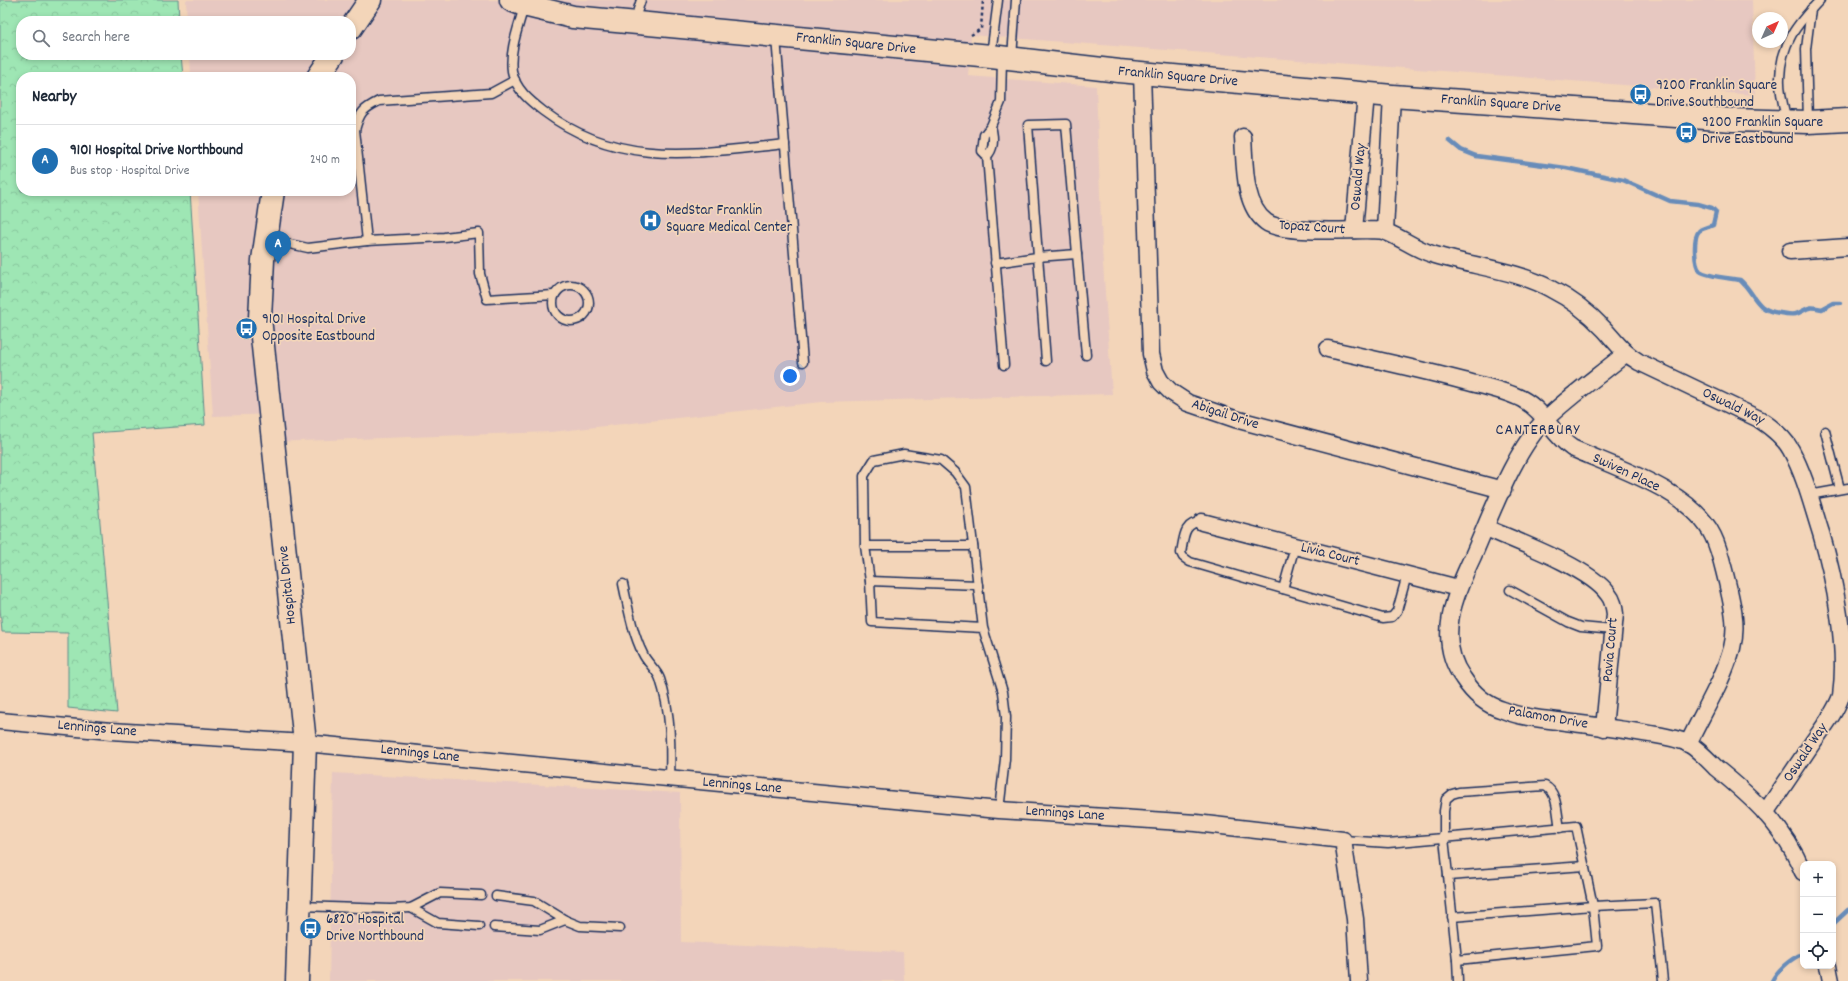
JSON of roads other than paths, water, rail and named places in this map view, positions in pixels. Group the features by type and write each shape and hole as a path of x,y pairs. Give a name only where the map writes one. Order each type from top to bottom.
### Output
{"street":[{"path":"356,21 370,0"},
{"name":"Franklin Square Drive","path":"518,2 573,17 1366,94 1688,117 1797,122 1848,120"},
{"path":"321,72 330,60"},
{"name":"Abigail Drive","path":"1142,73 1151,354 1155,372 1161,382 1171,392 1188,404 1235,419 1503,490"},
{"name":"Oswald Way","path":"1366,94 1354,230 1385,231 1407,244 1432,254 1530,280 1550,288 1572,301 1603,328 1625,354 1742,410 1770,426 1790,449 1809,495 1833,574 1845,624 1848,646 1842,695 1831,716 1765,813"},
{"name":"Oswald Way","path":"1385,231 1392,96"},
{"name":"Topaz Court","path":"1243,137 1250,201 1258,215 1267,223 1275,227 1299,229 1354,230"},
{"name":"Hospital Drive","path":"272,196 266,239 260,318 305,743 297,981"},
{"path":"1790,251 1848,247"},
{"name":"Swiven Place","path":"1328,348 1440,375 1522,399 1546,419 1564,442 1572,448 1653,483 1684,503 1703,520 1713,536 1721,558 1734,611 1732,647 1721,678 1688,744"},
{"name":"Palamon Drive","path":"1625,354 1546,419 1526,444 1512,470 1458,588 1448,631 1452,657 1459,672 1468,685 1484,701 1502,710 1536,718 1665,737 1688,744 1749,795 1765,813 1792,850 1800,866"},
{"name":"Livia Court","path":"1202,522 1458,588"},
{"name":"Pavia Court","path":"1486,528 1580,571 1607,592 1613,602 1615,614 1604,728"},
{"name":"Lennings Lane","path":"0,721 111,731 305,743 1000,810 1196,823 1343,840"},
{"path":"1343,840 1355,920 1359,981"},
{"path":"1829,969 1832,981"}],"lane":[{"path":"634,22 642,0"},
{"path":"998,0 1002,58 1001,102 990,126 984,135 982,151 987,156 1004,365"},
{"path":"1002,58 1016,0"},
{"path":"1797,122 1780,80 1782,60 1788,42 1798,23 1820,0"},
{"path":"518,2 512,52 512,72 518,87 528,100 557,121 580,134 613,146 650,153 687,154 785,144"},
{"path":"1797,122 1812,9"},
{"path":"776,36 803,362"},
{"path":"356,126 359,115 365,108 379,102 491,92 515,80"},
{"path":"1046,362 1028,125 1066,124 1086,355"},
{"path":"356,139 367,241"},
{"path":"266,239 308,248 367,241 444,237 479,233 480,274 488,299 554,295"},
{"path":"995,263 1037,257 1077,254"},
{"path":"567,285 576,285 584,290 589,298 589,306 585,315 576,321 565,321 555,313 552,301 554,295 559,288 567,285"},
{"path":"1809,495 1844,488 1825,431"},
{"path":"983,628 872,622 870,581 865,546 864,476 874,460 904,454 941,460 955,472 966,488 983,628 1003,692 1006,717 1005,759 1000,810"},
{"path":"1202,522 1194,522 1189,525 1185,531 1181,553 1183,557 1190,562 1383,618 1392,617 1397,611 1407,575"},
{"path":"865,546 973,546"},
{"path":"1283,589 1295,546"},
{"path":"870,581 978,584"},
{"path":"623,584 632,624 643,655 660,677 668,712 671,746 670,779"},
{"path":"1510,590 1568,622 1586,628 1613,630"},
{"path":"1458,981 1444,838 1444,811 1446,799 1452,794 1459,792 1545,786 1550,789 1554,795 1560,828"},
{"path":"1343,840 1388,843 1576,826 1593,906 1597,946 1456,960"},
{"path":"1448,876 1585,866"},
{"path":"300,906 390,909 411,908 440,893 481,896"},
{"path":"496,896 534,901 565,920 580,926 620,928"},
{"path":"1452,917 1593,906 1655,903 1663,981"},
{"path":"411,908 438,923 478,926"},
{"path":"494,927 540,930 565,920"}],"waterway":[{"path":"1450,141 1461,150 1476,156 1566,168 1623,180 1670,201 1698,204 1712,208 1716,212 1713,225 1699,231 1696,239 1695,258 1700,271 1714,276 1740,280 1756,301 1765,309 1771,311 1796,314 1808,308 1814,307 1822,309 1833,303 1840,303"},
{"path":"1836,921 1848,910"},
{"path":"1772,981 1785,965 1800,955"}],"place":[{"name":"9200 Franklin Square Drive Southbound","path":"1641,95"},
{"name":"9200 Franklin Square Drive Eastbound","path":"1686,132"},
{"name":"MedStar Franklin Square Medical Center","path":"651,220"},
{"name":"9101 Hospital Drive Northbound","path":"278,264"},
{"name":"9101 Hospital Drive Opposite Eastbound","path":"247,329"},
{"name":"6820 Hospital Drive Northbound","path":"310,929"}],"district":[{"name":"CANTERBURY","path":"1538,430"}]}
